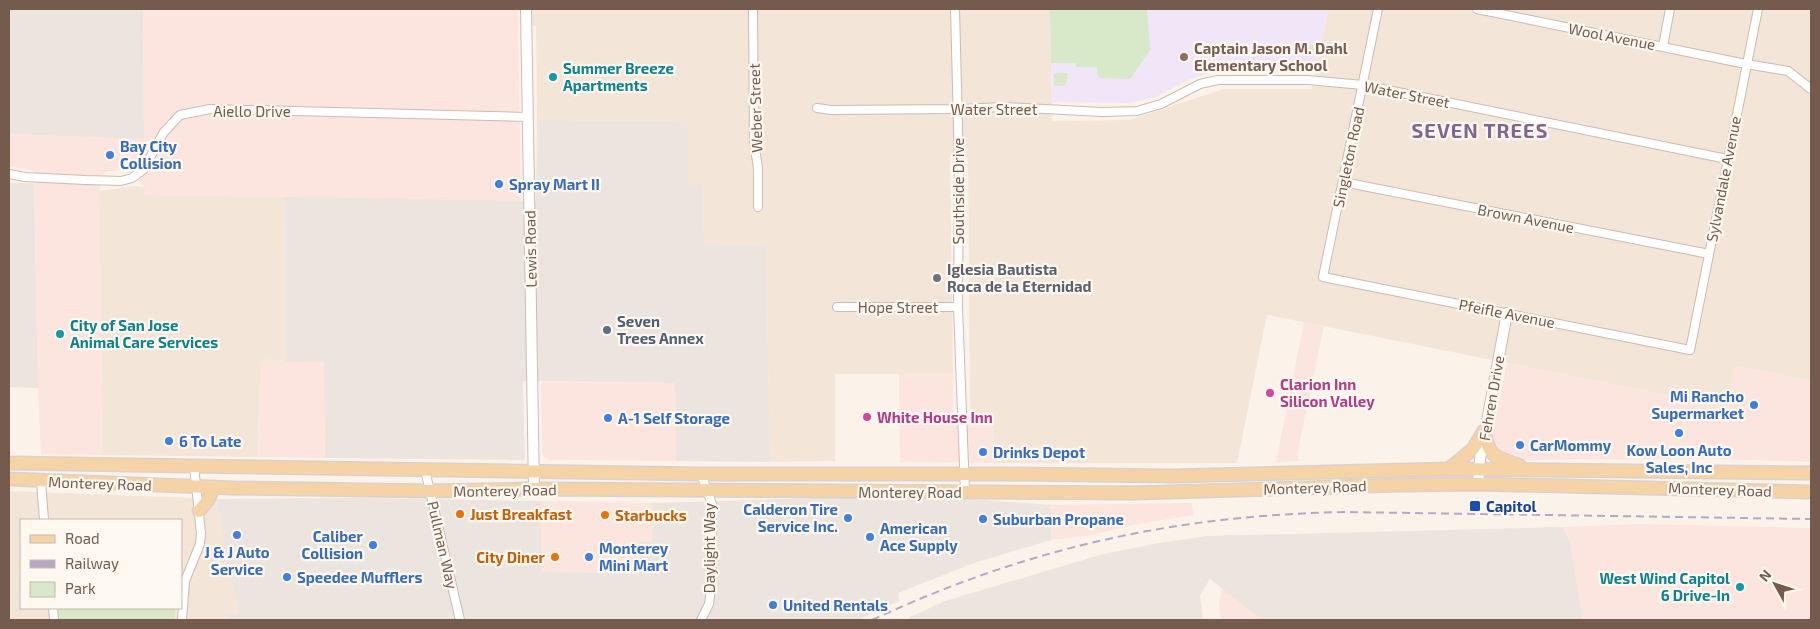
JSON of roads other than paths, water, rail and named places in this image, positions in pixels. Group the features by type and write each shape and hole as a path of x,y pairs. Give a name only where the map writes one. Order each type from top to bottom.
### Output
{"main road":[{"path":"1449,469 1473,449 1484,431"},
{"path":"1484,431 1488,450 1493,456 1527,469"},
{"name":"Monterey Road","path":"9,464 701,474 1202,475 1449,469 1811,473"},
{"path":"1202,475 1203,491"},
{"name":"Monterey Road","path":"9,479 214,487 431,491 534,489 1136,493 1478,484 1811,492"},
{"path":"199,511 208,500 214,487"}],"street":[{"name":"Lewis Road","path":"526,9 534,489"},
{"name":"Weber Street","path":"754,9 754,142 758,168 758,208"},
{"name":"Southside Drive","path":"955,9 958,109 958,307 965,492"},
{"name":"Singleton Road","path":"1323,277 1378,9"},
{"name":"Wool Avenue","path":"1477,9 1788,71 1811,89"},
{"path":"1663,46 1670,9"},
{"name":"Sylvandale Avenue","path":"1690,350 1758,9"},
{"name":"Water Street","path":"817,108 830,110 1005,108 1137,112 1161,104 1200,84 1226,79 1308,80 1363,85 1728,159"},
{"name":"Aiello Drive","path":"9,174 25,177 85,180 121,181 132,178 143,170 164,132 180,115 210,109 528,117"},
{"name":"Brown Avenue","path":"1343,182 1709,254"},
{"name":"Pfeifle Avenue","path":"1323,277 1690,350"},
{"name":"Hope Street","path":"837,307 958,307"},
{"name":"Fehren Drive","path":"1478,484 1484,431 1507,313"},
{"path":"182,620 186,580 201,538 194,466"},
{"name":"Pullman Way","path":"425,470 460,620"},
{"name":"Daylight Way","path":"701,474 712,504 711,589 709,604 701,620"},
{"path":"41,481 44,519"},
{"path":"182,564 190,568"}],"railway":[{"path":"872,620 987,573 1045,555 1103,540 1222,520 1346,512 1811,519"}],"place":[{"name":"Captain Jason M. Dahl Elementary School","path":"1184,57"},
{"name":"Summer Breeze Apartments","path":"553,77"},
{"name":"Bay City Collision","path":"110,155"},
{"name":"Spray Mart II","path":"499,184"},
{"name":"Iglesia Bautista Roca de la Eternidad","path":"937,278"},
{"name":"Seven Trees Annex","path":"607,330"},
{"name":"City of San Jose Animal Care Services","path":"60,334"},
{"name":"Clarion Inn Silicon Valley","path":"1270,393"},
{"name":"Mi Rancho Supermarket","path":"1754,405"},
{"name":"White House Inn","path":"867,417"},
{"name":"A-1 Self Storage","path":"608,418"},
{"name":"Kow Loon Auto Sales, Inc","path":"1679,433"},
{"name":"6 To Late","path":"169,441"},
{"name":"CarMommy","path":"1520,445"},
{"name":"Drinks Depot","path":"983,452"},
{"name":"Capitol","path":"1475,506"},
{"name":"Just Breakfast","path":"460,514"},
{"name":"Starbucks","path":"605,515"},
{"name":"Calderon Tire Service Inc.","path":"848,518"},
{"name":"Suburban Propane","path":"983,519"},
{"name":"J & J Auto Service","path":"237,535"},
{"name":"American Ace Supply","path":"870,537"},
{"name":"Caliber Collision","path":"373,545"},
{"name":"City Diner","path":"555,557"},
{"name":"Monterey Mini Mart","path":"589,557"},
{"name":"Speedee Mufflers","path":"287,577"},
{"name":"West Wind Capitol 6 Drive-In","path":"1740,587"},
{"name":"United Rentals","path":"773,605"}],"district":[{"name":"SEVEN TREES","path":"1480,130"}]}
